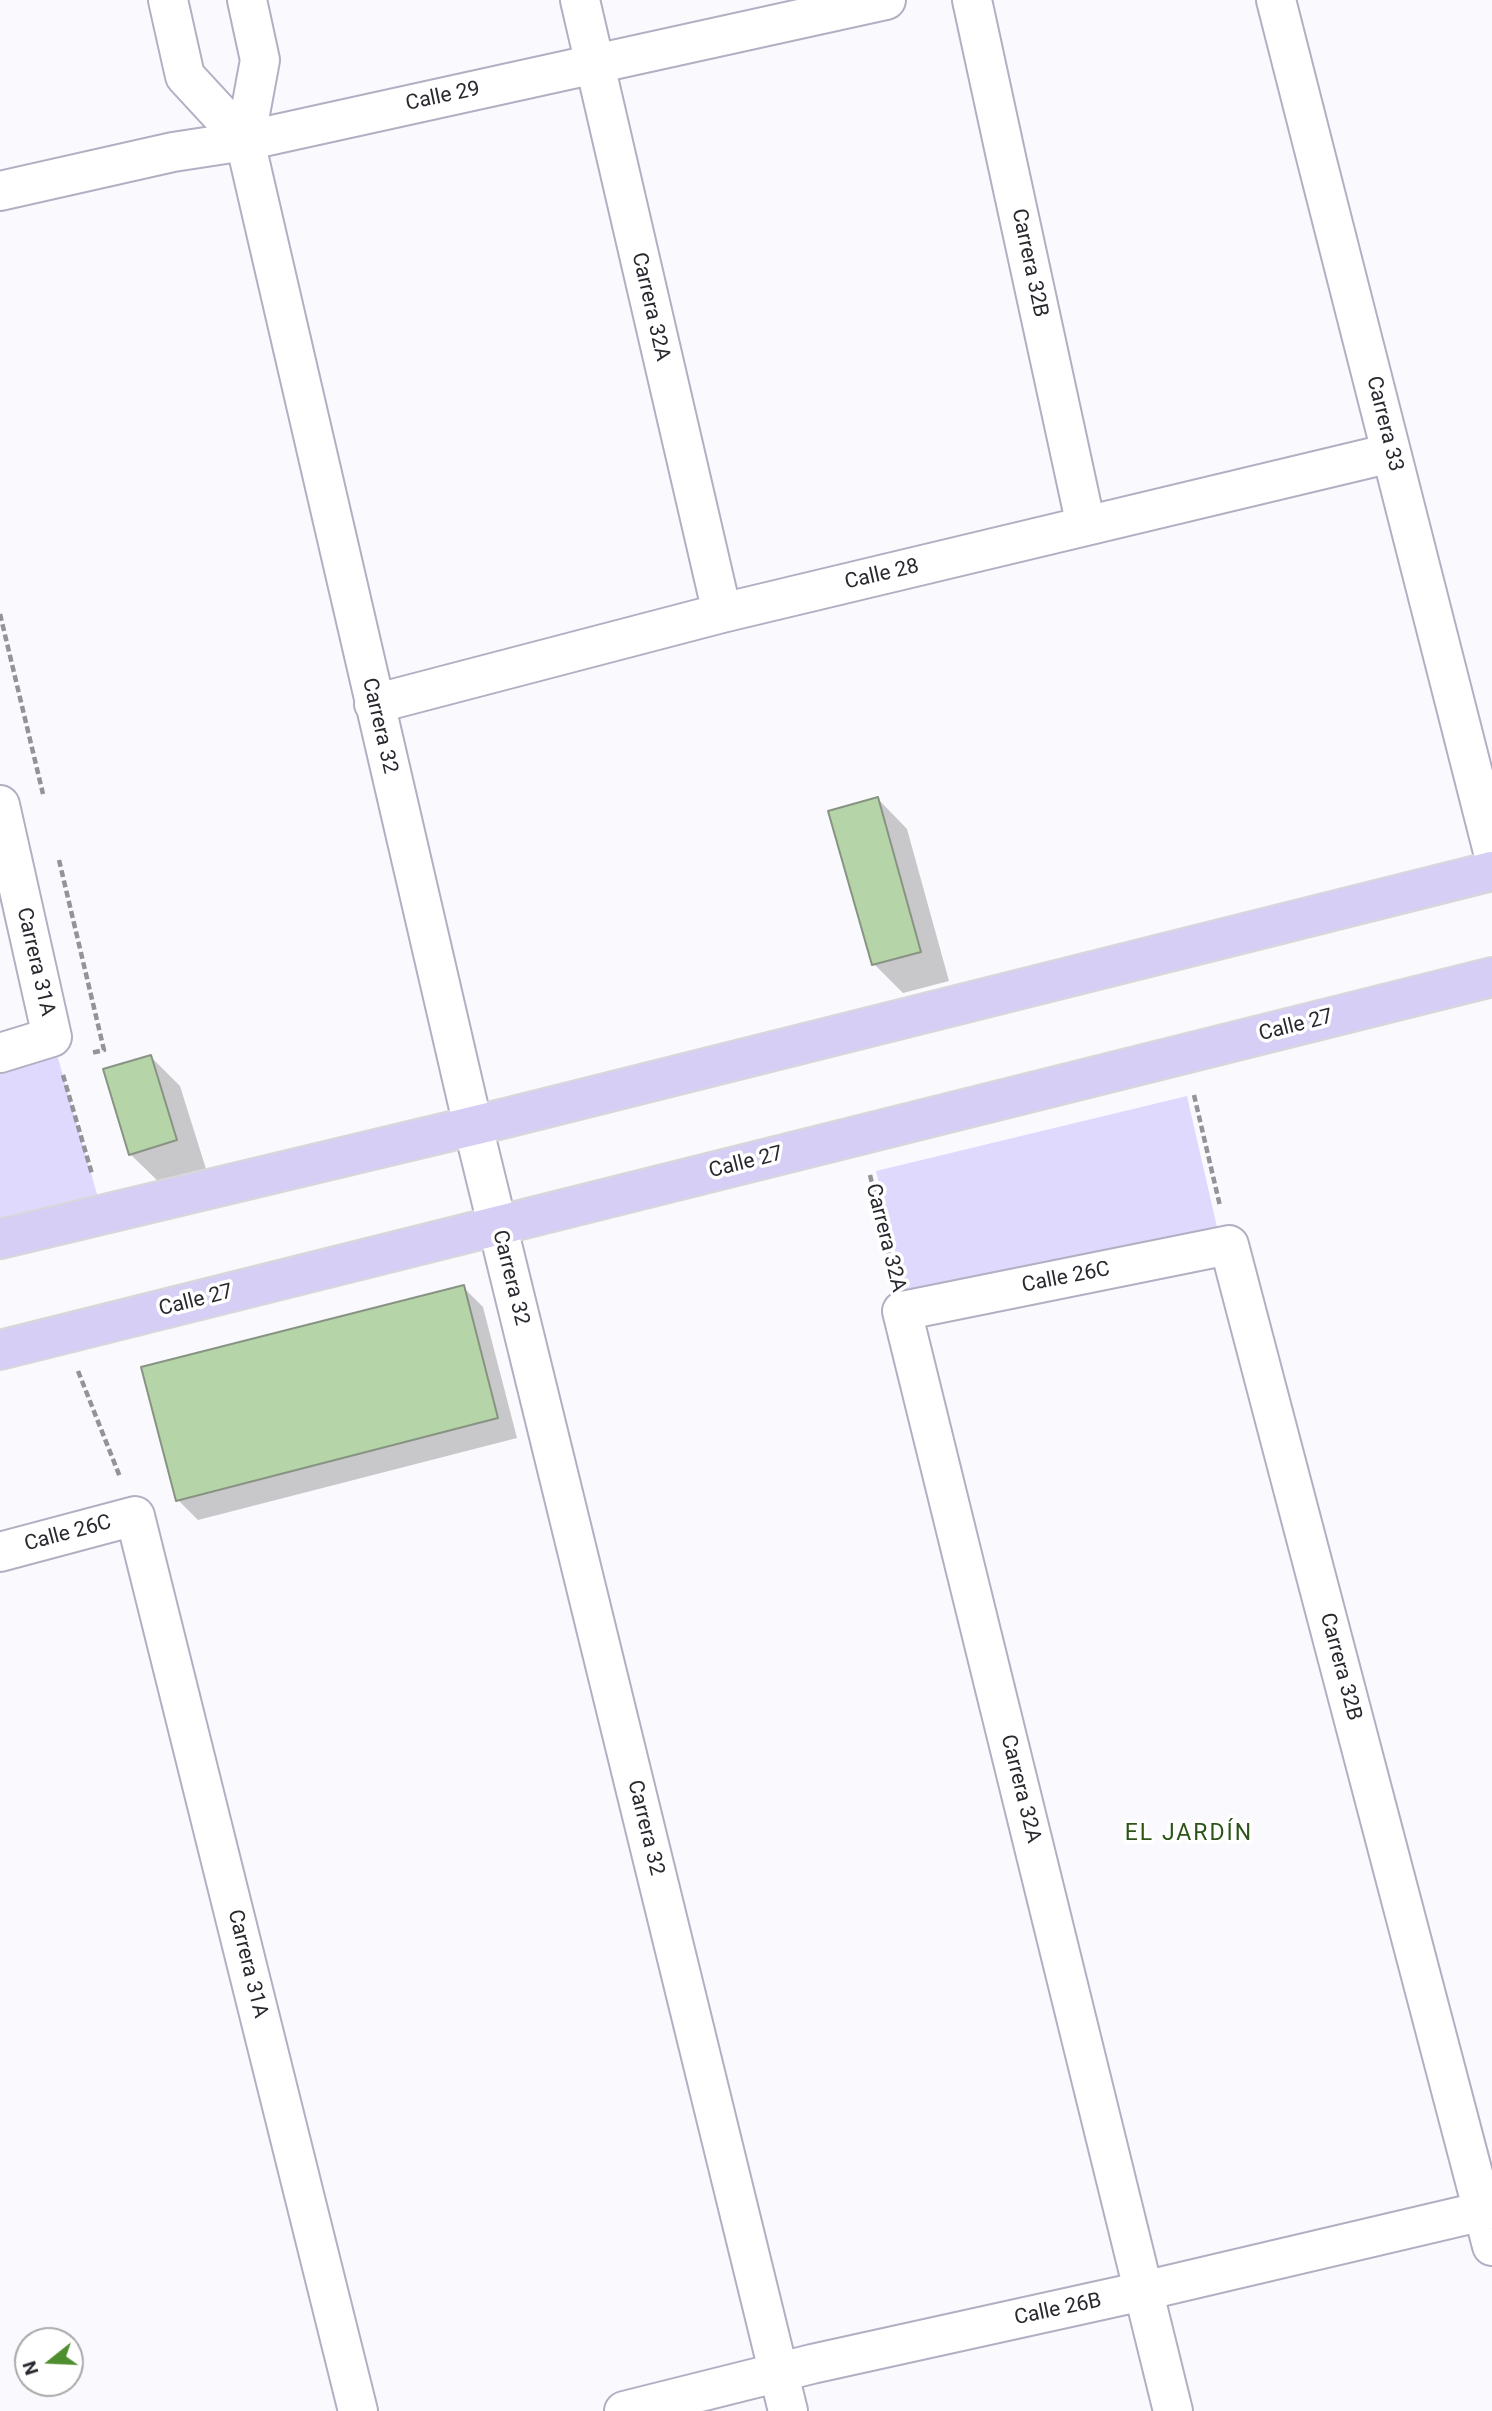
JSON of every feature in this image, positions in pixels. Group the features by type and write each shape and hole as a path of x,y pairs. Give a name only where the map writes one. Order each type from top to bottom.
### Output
{"main road":[{"path":"0,1239 473,1126 1492,871"},
{"name":"Calle 27","path":"0,1350 1492,977"}],"street":[{"name":"Carrera 32","path":"168,0 185,76 245,141"},
{"name":"Carrera 32","path":"247,0 260,60 245,141 473,1126 788,2411"},
{"name":"Carrera 32A","path":"580,0 722,613"},
{"name":"Calle 29","path":"0,191 173,152 245,141 886,0"},
{"name":"Carrera 32B","path":"972,0 1086,526"},
{"name":"Carrera 33","path":"1276,0 1492,848"},
{"name":"Calle 28","path":"374,704 722,613 1391,453"},
{"name":"Carrera 31A","path":"0,805 52,1037"},
{"path":"0,1054 52,1037"},
{"name":"Carrera 32B","path":"1229,1245 1489,2222"},
{"name":"Calle 26C","path":"902,1311 1229,1245"},
{"name":"Carrera 32A","path":"902,1311 1173,2411"},
{"name":"Carrera 31A","path":"135,1516 358,2411"},
{"name":"Calle 26C","path":"0,1552 135,1516"},
{"name":"Calle 26B","path":"624,2411 779,2372 1143,2291 1489,2222"}],"path":[{"path":"52,1037 103,1215"},
{"path":"1192,1087 1229,1245"},
{"name":"Carrera 32A","path":"867,1166 902,1311"},
{"path":"75,1364 135,1516"}],"shaded area":[{"path":"52,1037 103,1215 0,1239 0,1053"},
{"path":"1187,1096 1220,1240 907,1301 876,1171"}],"building":[{"path":"878,797 921,952 872,965 828,811"},
{"path":"151,1055 177,1140 129,1155 103,1069"},
{"path":"464,1285 498,1418 176,1501 141,1367"}],"district":[{"name":"EL JARDÍN","path":"1189,1834"}]}
